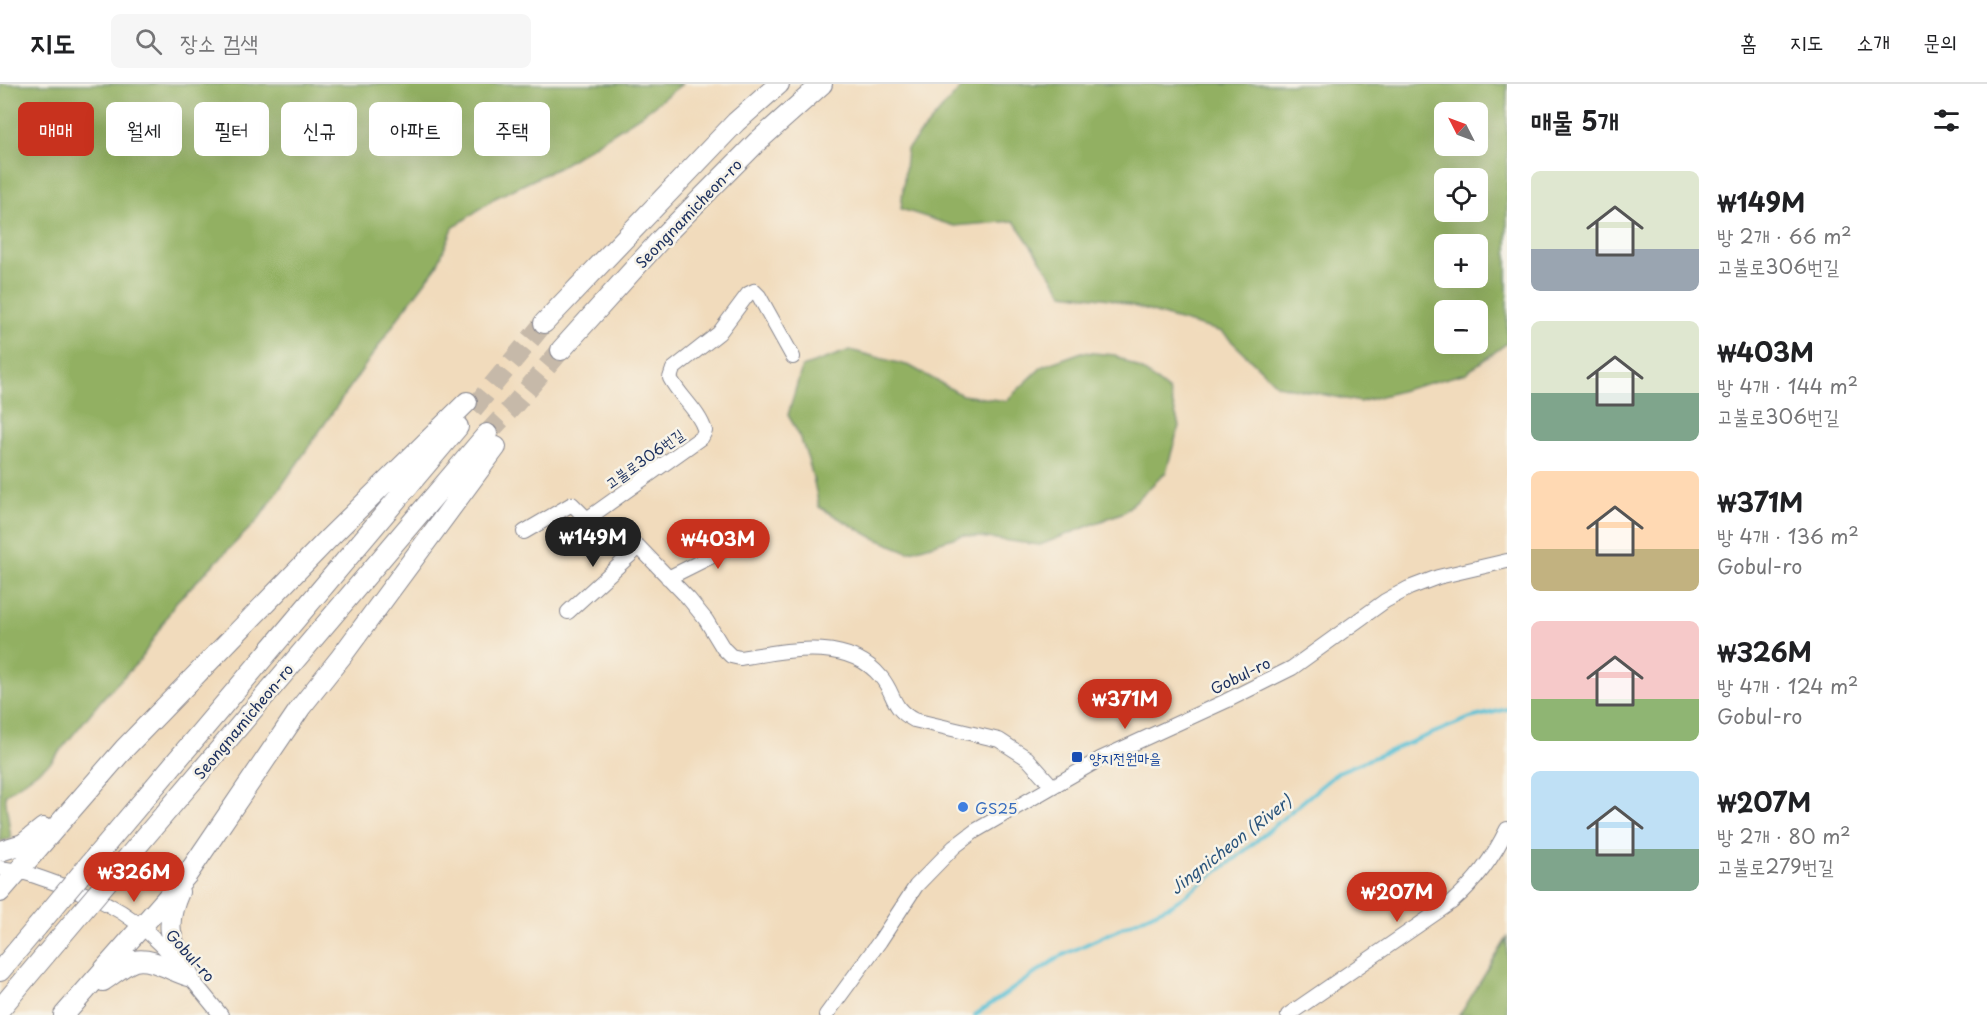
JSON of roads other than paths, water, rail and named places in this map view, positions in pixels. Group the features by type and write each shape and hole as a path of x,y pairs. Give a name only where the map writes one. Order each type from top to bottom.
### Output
{"highway":[{"name":"Seongnamicheon-ro","path":"544,323 736,122 779,84"},
{"name":"Seongnamicheon-ro","path":"561,350 661,239 757,142 822,84"},
{"name":"Seongnamicheon-ro","path":"0,971 470,406 296,572 74,805"},
{"name":"Seongnamicheon-ro","path":"0,1009 117,870 492,440 341,657 301,707 187,875"},
{"path":"0,851 23,844 74,805"},
{"path":"0,892 9,869 74,805"},
{"path":"64,1015 187,875"},
{"path":"187,875 169,921 172,938 189,976"},
{"path":"83,994 134,961 151,962 189,976"}],"street":[{"name":"고불로306번길","path":"587,519 702,437 705,431 703,422 670,378 673,369 719,333 748,294 754,291 759,296 793,357"},
{"path":"524,532 572,504 597,527 639,547 689,599 731,656 740,658 807,648 854,657 881,677 896,706 903,714 914,720 999,740 1027,758 1053,786"},
{"path":"668,578 754,535"},
{"path":"568,612 639,547"},
{"name":"Gobul-ro","path":"826,1015 916,886 933,866 975,831 1102,758 1292,668 1385,601 1409,588 1438,577 1507,561"},
{"path":"1288,1015 1452,902 1466,890 1497,849 1507,829"},
{"name":"Gobul-ro","path":"9,869 83,893 111,906 142,927 165,948 221,1015"}],"waterway":[{"name":"Jingnicheon (River)","path":"975,1015 1059,957 1173,904 1236,858 1338,772 1470,718 1507,709"}],"tunnel":[{"path":"473,409 544,323"},
{"path":"487,434 561,350"}],"place":[{"name":"양지전원마을","path":"1077,757"},
{"name":"GS25","path":"963,807"}]}
